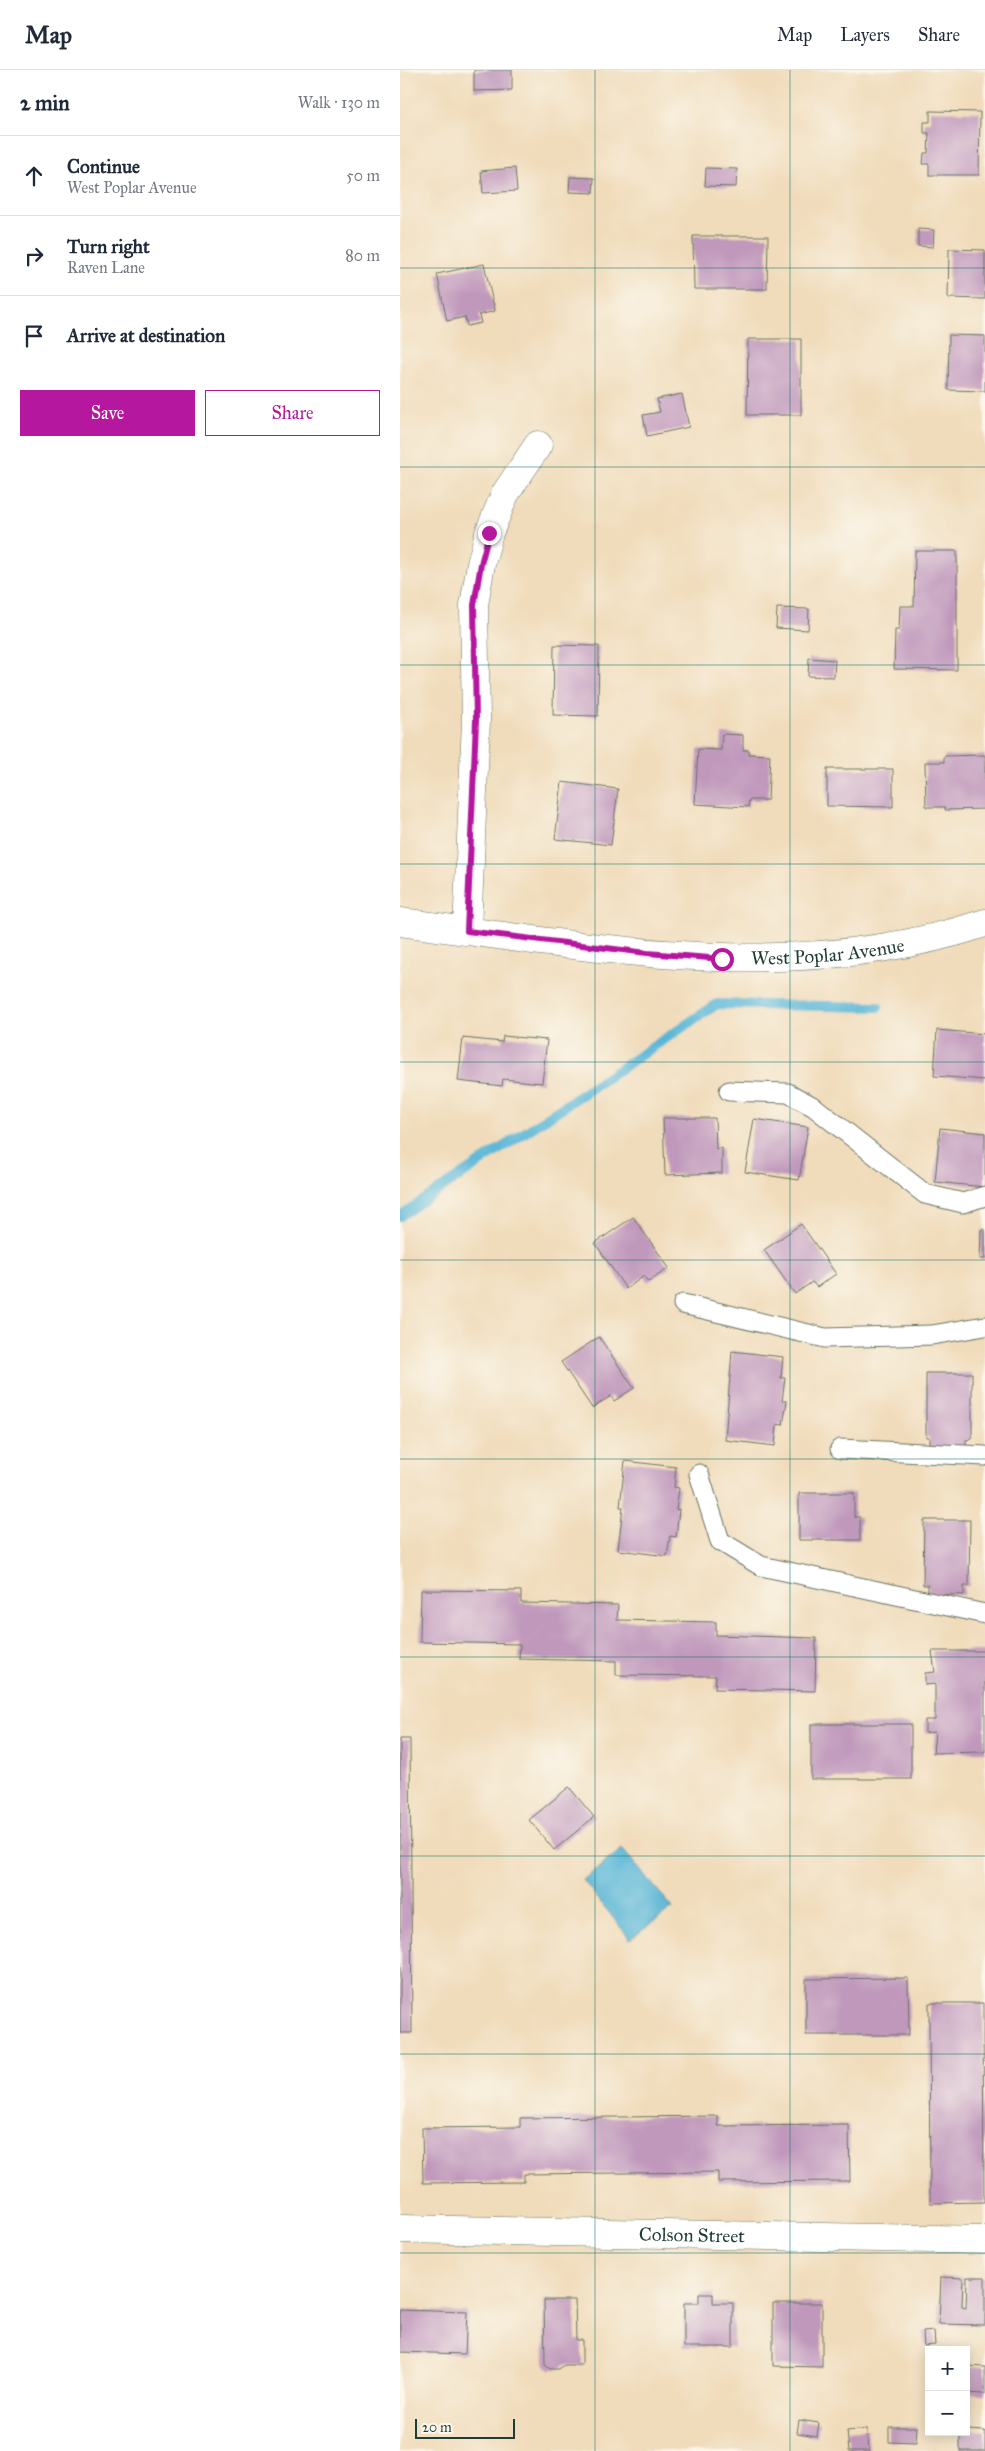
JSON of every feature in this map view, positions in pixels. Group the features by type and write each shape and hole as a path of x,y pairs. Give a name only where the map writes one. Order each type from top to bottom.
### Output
{"street":[{"path":"467,931 476,721 474,605 481,564 489,533 505,494 538,445"},
{"name":"West Poplar Avenue","path":"400,922 647,953 722,959 764,959 852,953 889,947 985,923"},
{"name":"Colson Street","path":"400,2229 985,2240"}],"lane":[{"path":"729,1091 788,1093 814,1107 925,1194 963,1203 985,1196"},
{"path":"683,1304 825,1338 932,1335 985,1326"},
{"path":"840,1449 985,1456"},
{"path":"699,1474 720,1541 761,1566 985,1614"}],"water":[{"path":"622,1849 673,1908 630,1939 583,1880"}],"building":[{"path":"474,70 512,70 512,90 474,91"},
{"path":"930,111 980,112 979,175 929,175 929,164 923,164 924,153 928,153 929,133 924,133 924,122 930,122"},
{"path":"515,168 517,191 483,193 481,171"},
{"path":"706,168 737,169 736,187 705,186"},
{"path":"570,177 594,178 593,193 569,192"},
{"path":"918,229 934,230 933,247 918,246"},
{"path":"693,236 768,236 767,289 694,289"},
{"path":"949,249 985,250 985,299 948,298"},
{"path":"484,264 495,311 479,315 481,323 467,326 465,317 447,321 437,274"},
{"path":"949,335 985,336 985,391 948,390"},
{"path":"748,339 801,339 801,415 747,415"},
{"path":"682,394 689,427 647,436 643,415 660,412 657,399"},
{"path":"915,551 957,551 957,670 894,669 895,630 899,630 900,606 914,606"},
{"path":"777,608 809,609 808,630 776,628"},
{"path":"554,645 599,646 598,716 553,715"},
{"path":"809,658 835,660 834,677 808,676"},
{"path":"722,734 743,735 743,750 749,750 749,754 770,755 768,800 749,800 748,807 695,804 698,749 721,750"},
{"path":"985,755 985,809 945,810 945,807 926,807 925,762 944,762 944,756"},
{"path":"827,769 893,769 893,807 827,806"},
{"path":"562,782 618,789 611,845 555,839"},
{"path":"937,1030 985,1034 985,1080 934,1076"},
{"path":"503,1036 547,1040 542,1083 503,1079 502,1086 458,1081 463,1038 502,1042"},
{"path":"663,1118 715,1118 716,1149 722,1148 722,1173 665,1175"},
{"path":"754,1119 808,1127 799,1180 745,1172"},
{"path":"940,1128 985,1133 985,1187 935,1182"},
{"path":"633,1217 669,1268 648,1282 644,1276 626,1289 595,1243"},
{"path":"801,1224 836,1274 817,1287 812,1282 795,1294 764,1250"},
{"path":"981,1230 985,1230 985,1259 980,1259"},
{"path":"599,1337 634,1388 614,1401 611,1396 592,1408 561,1362"},
{"path":"732,1351 783,1357 781,1378 785,1378 782,1401 787,1401 783,1425 777,1424 775,1446 725,1440"},
{"path":"926,1373 972,1373 972,1439 966,1440 966,1448 929,1448 929,1437 926,1437"},
{"path":"625,1461 676,1467 674,1487 679,1488 676,1510 679,1509 676,1537 670,1536 667,1556 618,1550 623,1507 620,1507"},
{"path":"799,1493 854,1493 854,1517 860,1517 860,1540 799,1540"},
{"path":"924,1520 970,1520 969,1586 964,1586 964,1595 928,1594 928,1585 923,1585"},
{"path":"421,1590 521,1591 521,1603 618,1605 617,1620 716,1622 716,1635 816,1638 815,1691 715,1689 716,1676 616,1675 616,1661 519,1659 520,1644 420,1642"},
{"path":"932,1651 985,1651 985,1752 933,1753 935,1732 925,1733 925,1720 935,1720 935,1684 925,1685 925,1673 935,1672"},
{"path":"811,1724 911,1724 911,1779 811,1779"},
{"path":"400,1739 410,1739 412,2033 400,2033"},
{"path":"569,1787 594,1817 554,1850 529,1820"},
{"path":"908,1978 909,2035 806,2035 806,1979"},
{"path":"929,2003 983,2003 984,2202 930,2203"},
{"path":"718,2116 718,2126 849,2125 850,2181 718,2182 718,2172 524,2174 524,2182 423,2183 422,2128 520,2127 520,2118"},
{"path":"941,2277 963,2278 962,2307 966,2308 967,2277 985,2277 985,2325 939,2324"},
{"path":"699,2294 713,2294 713,2303 733,2303 733,2347 684,2347 684,2303 699,2303"},
{"path":"544,2300 575,2300 576,2340 582,2340 582,2365 564,2365 559,2369 550,2369 545,2365"},
{"path":"773,2303 822,2303 822,2367 773,2366"},
{"path":"400,2310 467,2312 465,2354 400,2352"},
{"path":"934,2331 935,2345 924,2346 923,2332"},
{"path":"970,2366 985,2367 985,2394 970,2393"},
{"path":"799,2420 819,2423 817,2436 797,2433"},
{"path":"889,2427 917,2427 916,2443 889,2442"},
{"path":"867,2429 869,2451 849,2451 847,2431"},
{"path":"970,2430 985,2431 985,2451 960,2451 960,2436 970,2436"}],"waterway":[{"path":"400,1216 717,1004 878,1007"}],"route":[{"path":"489,533 481,564 474,605 476,721 467,931 647,953 722,959"}]}
